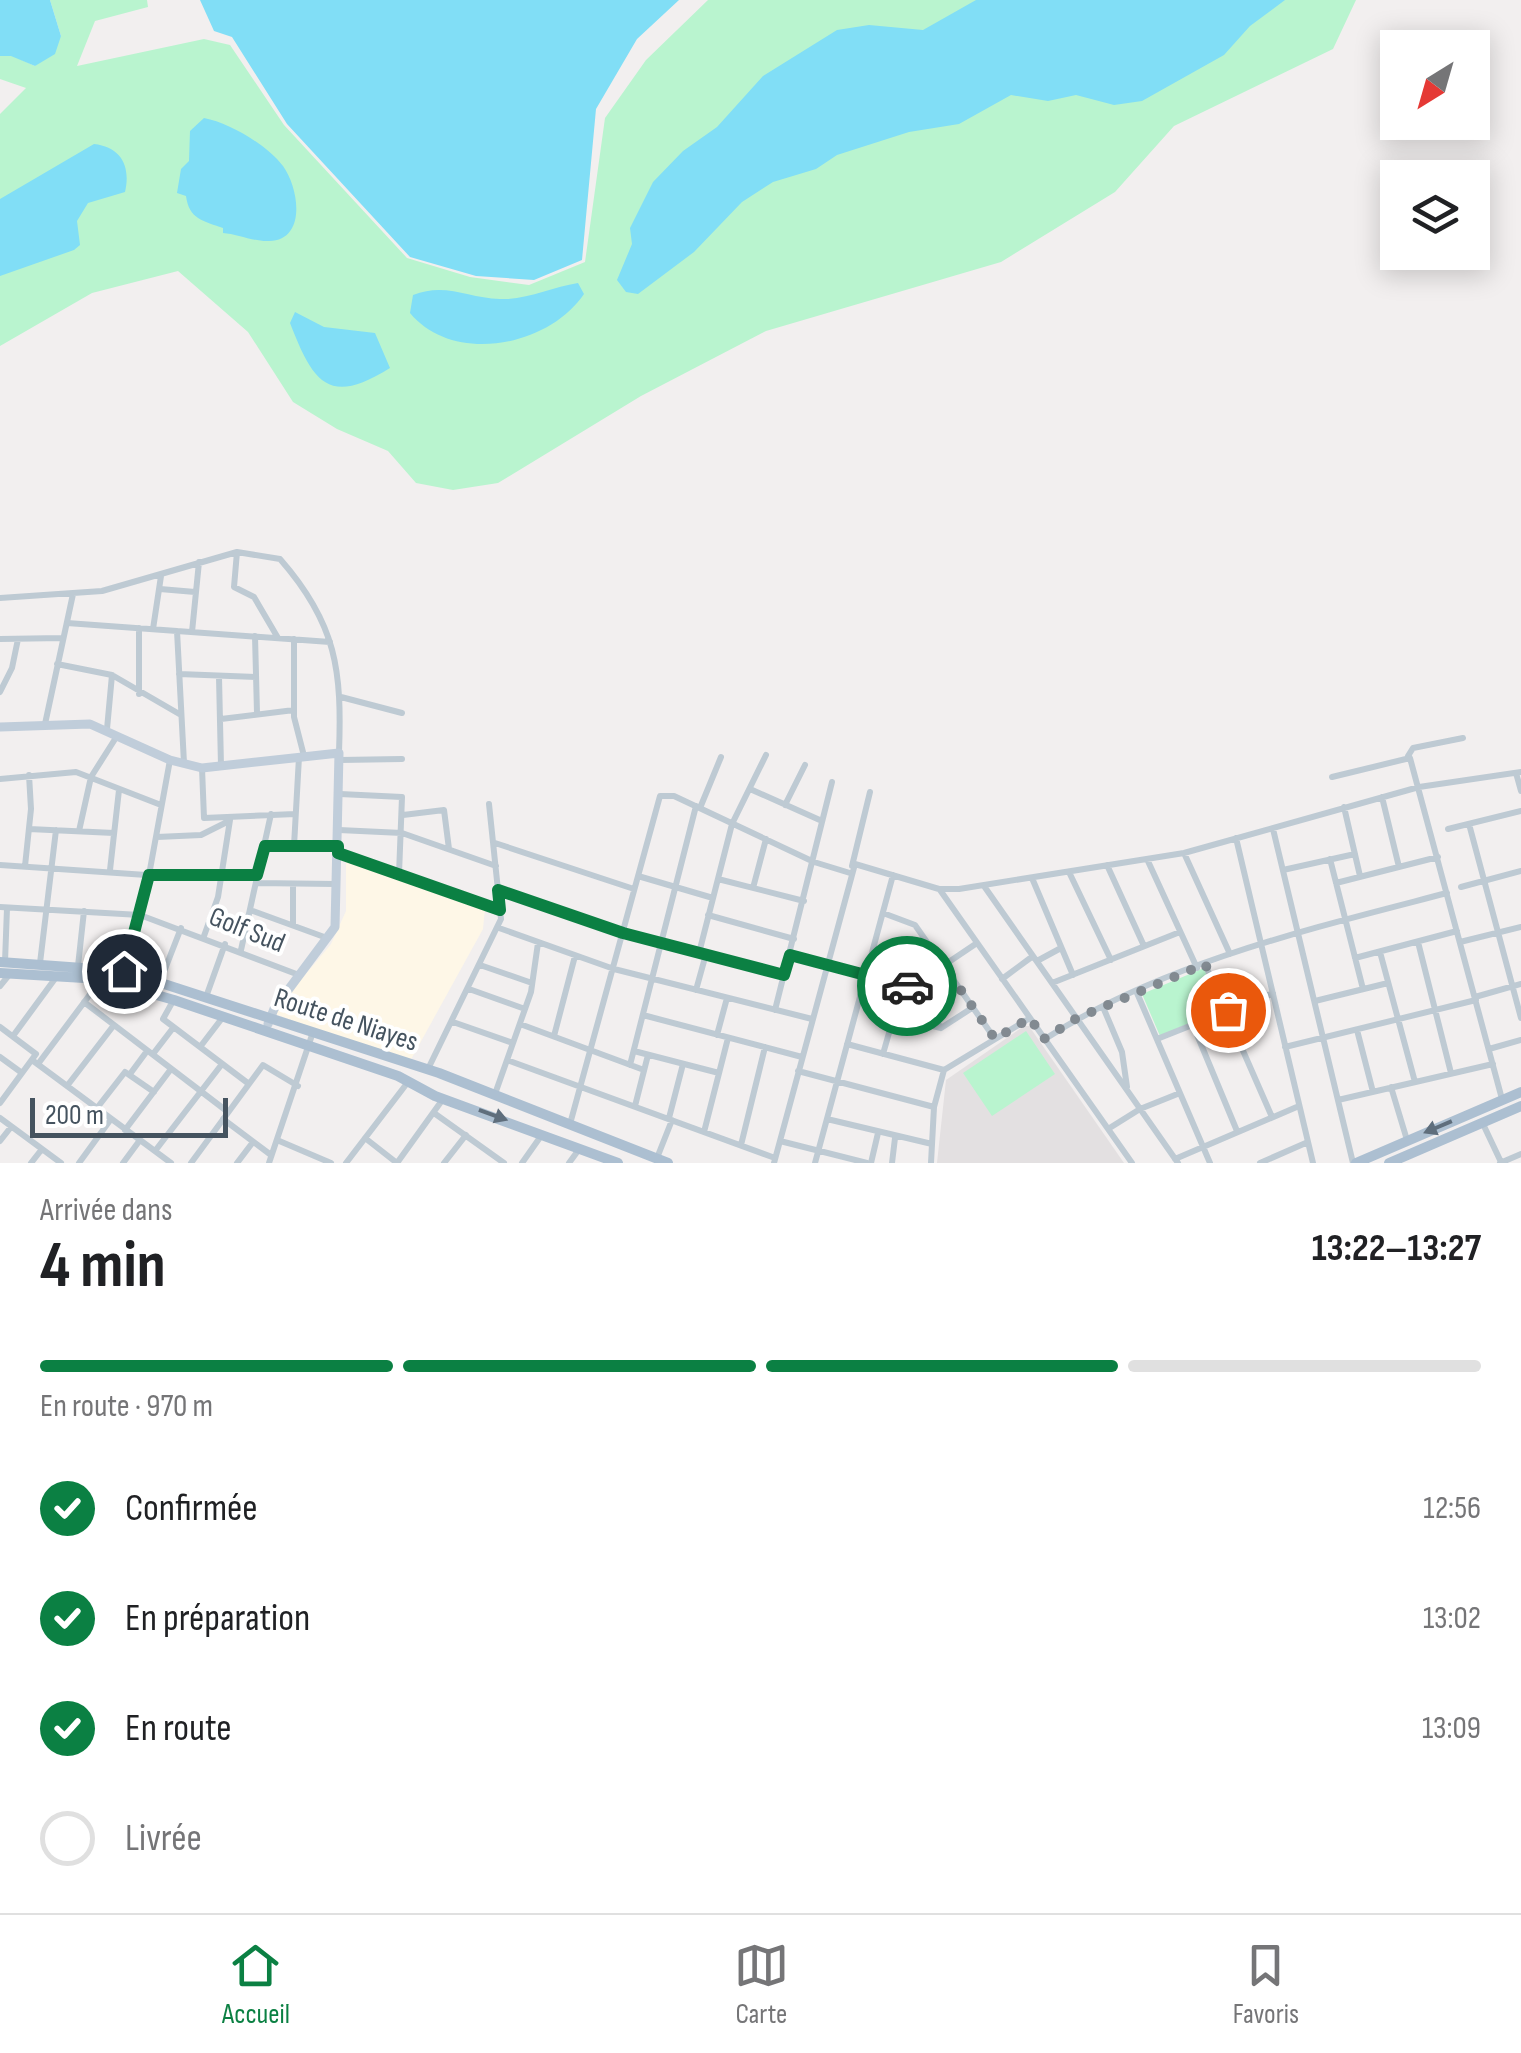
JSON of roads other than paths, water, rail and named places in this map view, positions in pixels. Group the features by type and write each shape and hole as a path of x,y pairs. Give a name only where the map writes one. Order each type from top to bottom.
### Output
{"main road":[{"name":"Route de Niayes","path":"4,968 40,963 124,971 408,1066 428,1069 662,1160"},
{"name":"Route de Niayes","path":"4,968 101,979 174,1000 409,1081 444,1098 618,1163"},
{"path":"1354,1163 1521,1092"},
{"path":"1395,1162 1521,1106"}],"street":[{"path":"237,552 234,587 254,597 278,638"},
{"path":"0,598 73,594 161,576 237,552 280,559 331,642 341,696 335,926 270,1018 266,1031"},
{"path":"192,632 198,562"},
{"path":"153,629 161,576"},
{"path":"160,590 195,592"},
{"path":"45,724 73,594"},
{"path":"67,623 331,642"},
{"path":"139,628 139,694"},
{"path":"177,631 184,764"},
{"path":"254,636 257,713"},
{"path":"1,637 62,638"},
{"path":"0,692 12,668 18,639"},
{"path":"294,640 294,710 301,757 294,846"},
{"path":"57,664 112,675 181,716"},
{"path":"179,674 256,677"},
{"path":"107,728 112,675"},
{"path":"218,677 222,767"},
{"path":"341,696 402,713"},
{"path":"220,719 294,710"},
{"path":"0,727 45,724 107,728 170,760 202,768 301,757 402,759"},
{"path":"79,831 91,776 118,734"},
{"path":"1332,777 1408,756 1413,748 1463,738"},
{"path":"696,990 708,915 732,824 766,755"},
{"path":"1408,756 1502,1100"},
{"path":"630,1065 698,807 721,757"},
{"path":"124,971 149,875 170,760"},
{"path":"785,805 805,765"},
{"path":"202,768 202,817 230,820 295,814"},
{"path":"0,779 60,772 91,776 160,805"},
{"path":"570,1124 658,798 667,794 814,862 851,870 861,864 939,889 1184,853 1419,787 1519,772 1521,791"},
{"path":"24,866 29,774"},
{"path":"775,1010 832,782"},
{"path":"110,870 119,790"},
{"path":"750,790 822,821"},
{"path":"508,1060 775,1160 870,792"},
{"path":"340,794 402,796 399,874"},
{"path":"1382,797 1399,867"},
{"path":"428,1069 498,928 500,910 489,804"},
{"path":"1344,807 1360,876"},
{"path":"1448,829 1521,811"},
{"path":"403,815 446,812 449,849"},
{"path":"241,950 253,911 256,879 272,814"},
{"path":"157,836 202,835 230,820"},
{"path":"204,936 218,897 230,820"},
{"path":"1468,824 1517,984 1521,1018"},
{"path":"1273,828 1354,1163"},
{"path":"29,829 114,833"},
{"path":"40,963 56,830"},
{"path":"339,830 402,833 496,866"},
{"path":"1236,838 1313,1163"},
{"path":"754,888 766,839"},
{"path":"495,843 634,889"},
{"path":"265,846 338,849 500,910"},
{"path":"1184,853 1230,954"},
{"path":"1283,870 1355,854"},
{"path":"1336,882 1438,857"},
{"path":"1330,859 1363,989"},
{"path":"1147,860 1180,932 1228,1010 1272,1117"},
{"path":"0,865 337,884"},
{"path":"1107,865 1144,946"},
{"path":"1461,886 1521,871"},
{"path":"1069,872 1111,960"},
{"path":"815,1163 893,875"},
{"path":"638,876 713,898"},
{"path":"1032,878 1073,975"},
{"path":"718,879 804,901"},
{"path":"293,884 293,925"},
{"path":"984,885 1177,1161 1299,1106"},
{"path":"939,889 1132,1163"},
{"path":"498,890 623,933 784,975"},
{"path":"1044,1039 1077,1018 1260,942 1447,893"},
{"path":"0,986 4,968 4,908"},
{"name":"Golf Sud","path":"4,908 140,916 241,950 298,976"},
{"path":"78,966 84,911"},
{"path":"253,911 328,939"},
{"path":"883,912 913,923 995,1039"},
{"path":"708,915 794,939"},
{"path":"1460,942 1521,927"},
{"path":"160,983 181,928"},
{"path":"498,928 614,969 812,1019"},
{"path":"1355,958 1457,931"},
{"path":"1052,983 1180,932"},
{"path":"1418,942 1450,1074"},
{"path":"494,1095 525,1009 538,943"},
{"path":"790,955 902,987 914,986 977,943"},
{"path":"206,998 224,944"},
{"path":"1002,979 1035,958 1061,948"},
{"path":"1380,952 1415,1082"},
{"path":"554,1036 575,956"},
{"path":"480,964 532,984"},
{"path":"0,1042 58,975"},
{"path":"0,1103 4,1090 35,1062 101,979"},
{"path":"1315,1002 1388,983"},
{"path":"1286,1048 1435,1010 1517,984"},
{"path":"914,986 941,1028"},
{"path":"884,1054 902,987"},
{"path":"469,989 525,1009"},
{"path":"1157,1039 1272,992"},
{"path":"1137,993 1210,1163"},
{"path":"718,1035 727,998"},
{"path":"174,1000 163,1016 249,1084"},
{"path":"84,1002 200,1091 270,1159 298,1086 313,1032"},
{"path":"1103,1007 1122,1052 1128,1091"},
{"path":"894,1017 941,1028 972,1008"},
{"path":"200,1046 223,1016"},
{"path":"643,1016 802,1057"},
{"path":"931,1163 934,1107 944,1070 1030,1018"},
{"path":"452,1022 513,1042"},
{"path":"520,1024 644,1070"},
{"path":"68,1086 114,1025"},
{"path":"1193,1025 1237,1131"},
{"path":"130,1074 174,1027"},
{"path":"1357,1030 1373,1092"},
{"path":"7,1032 35,1053 35,1062"},
{"path":"704,1132 728,1038"},
{"path":"1489,1049 1521,1040"},
{"path":"847,1044 944,1070"},
{"path":"741,1145 765,1047"},
{"path":"634,1051 719,1073"},
{"path":"635,1106 648,1055"},
{"path":"0,1057 22,1074"},
{"path":"35,1062 169,1162"},
{"path":"155,1151 222,1064"},
{"path":"191,1163 265,1064 298,1086"},
{"path":"662,1160 683,1064"},
{"path":"1338,1100 1492,1064"},
{"path":"126,1130 171,1069"},
{"path":"798,1071 934,1107"},
{"path":"97,1108 123,1073 154,1092"},
{"path":"346,1163 409,1081"},
{"path":"1391,1088 1407,1140"},
{"path":"1108,1129 1140,1109 1180,1093"},
{"path":"366,1138 397,1163 444,1098"},
{"path":"434,1113 494,1160 504,1163"},
{"path":"0,1118 61,1163"},
{"path":"79,1163 111,1119"},
{"path":"827,1119 932,1144"},
{"path":"1482,1124 1500,1162 1521,1154"},
{"path":"0,1141 12,1126"},
{"path":"780,1141 869,1163 878,1133"},
{"path":"522,1163 543,1134"},
{"path":"444,1163 466,1135"},
{"path":"892,1163 894,1138"},
{"path":"123,1163 140,1140"},
{"path":"277,1140 328,1163"},
{"path":"236,1163 252,1142"},
{"path":"1260,1163 1308,1142"},
{"path":"569,1163 580,1148"},
{"path":"31,1163 42,1149"}],"water":[{"path":"0,0 50,0 61,36 55,54 35,66 11,56 0,56"},
{"path":"200,0 679,0 637,39 596,109 582,260 534,280 476,276 410,257 287,124 232,37 214,31"},
{"path":"976,0 1285,0 1250,26 1224,55 1142,101 1114,105 1076,95 1048,101 1011,95 959,124 909,132 837,155 816,169 773,182 742,202 694,252 638,294 626,292 617,280 632,244 630,228 653,182 683,151 717,127 763,76 837,30 869,25 923,30"},
{"path":"204,118 247,136 268,150 289,175 296,211 289,232 281,238 264,241 223,233 223,228 194,214 186,196 177,193 181,169 189,161 190,131"},
{"path":"94,144 111,149 122,159 125,192 88,203 77,221 80,245 74,250 0,276 0,199"},
{"path":"578,283 584,294 568,312 548,327 500,343 474,344 450,339 428,329 410,313 413,295 425,291 510,299"},
{"path":"295,312 324,327 375,333 390,368 351,386 325,382 315,373 298,343 290,323"}]}
